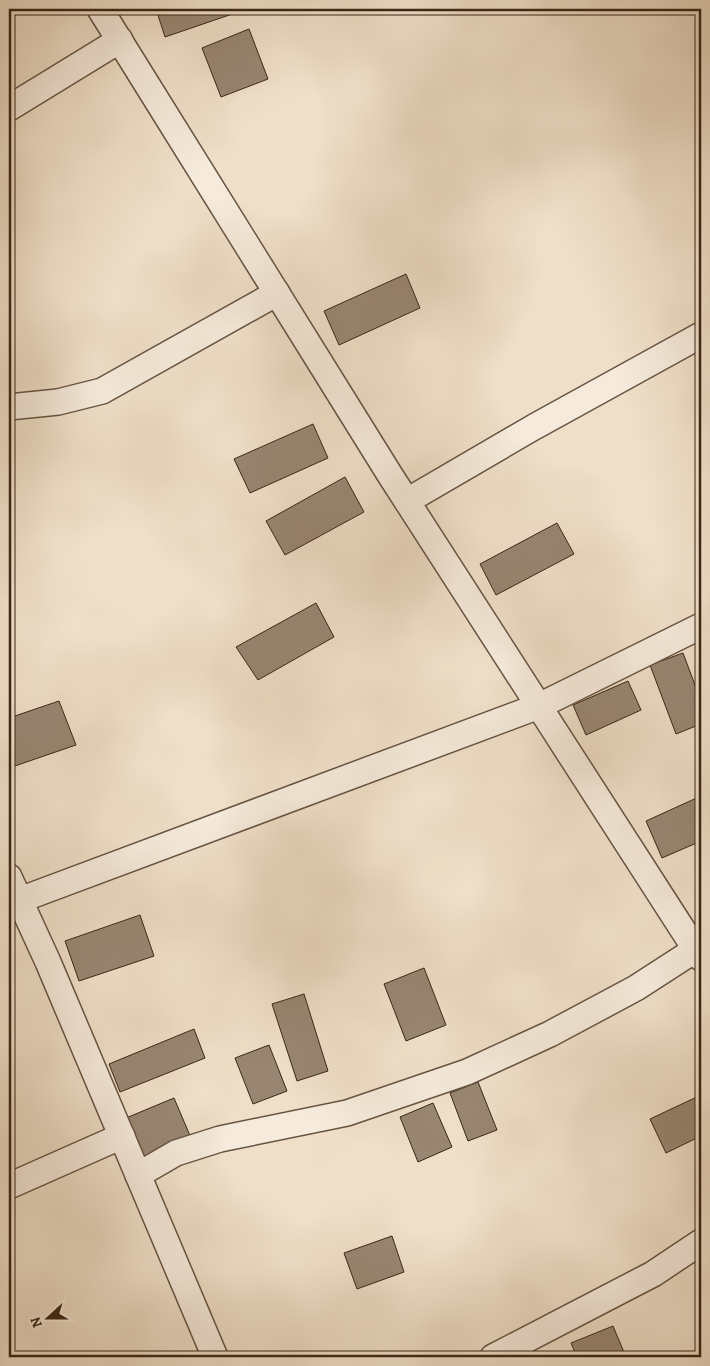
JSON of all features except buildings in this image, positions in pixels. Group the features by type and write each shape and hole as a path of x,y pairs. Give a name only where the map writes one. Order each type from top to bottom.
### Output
{"street":[{"path":"100,9 407,501 538,706 700,951 550,1034 467,1072 347,1113 202,1144 176,1153 138,1175"},
{"path":"9,108 120,40"},
{"path":"9,407 58,402 102,391 277,293"},
{"path":"407,501 534,427 701,335"},
{"path":"14,902 538,706 701,626"},
{"path":"9,877 14,902 122,1136 215,1357"},
{"path":"9,1186 122,1136"},
{"path":"493,1357 653,1274 701,1242"}]}
